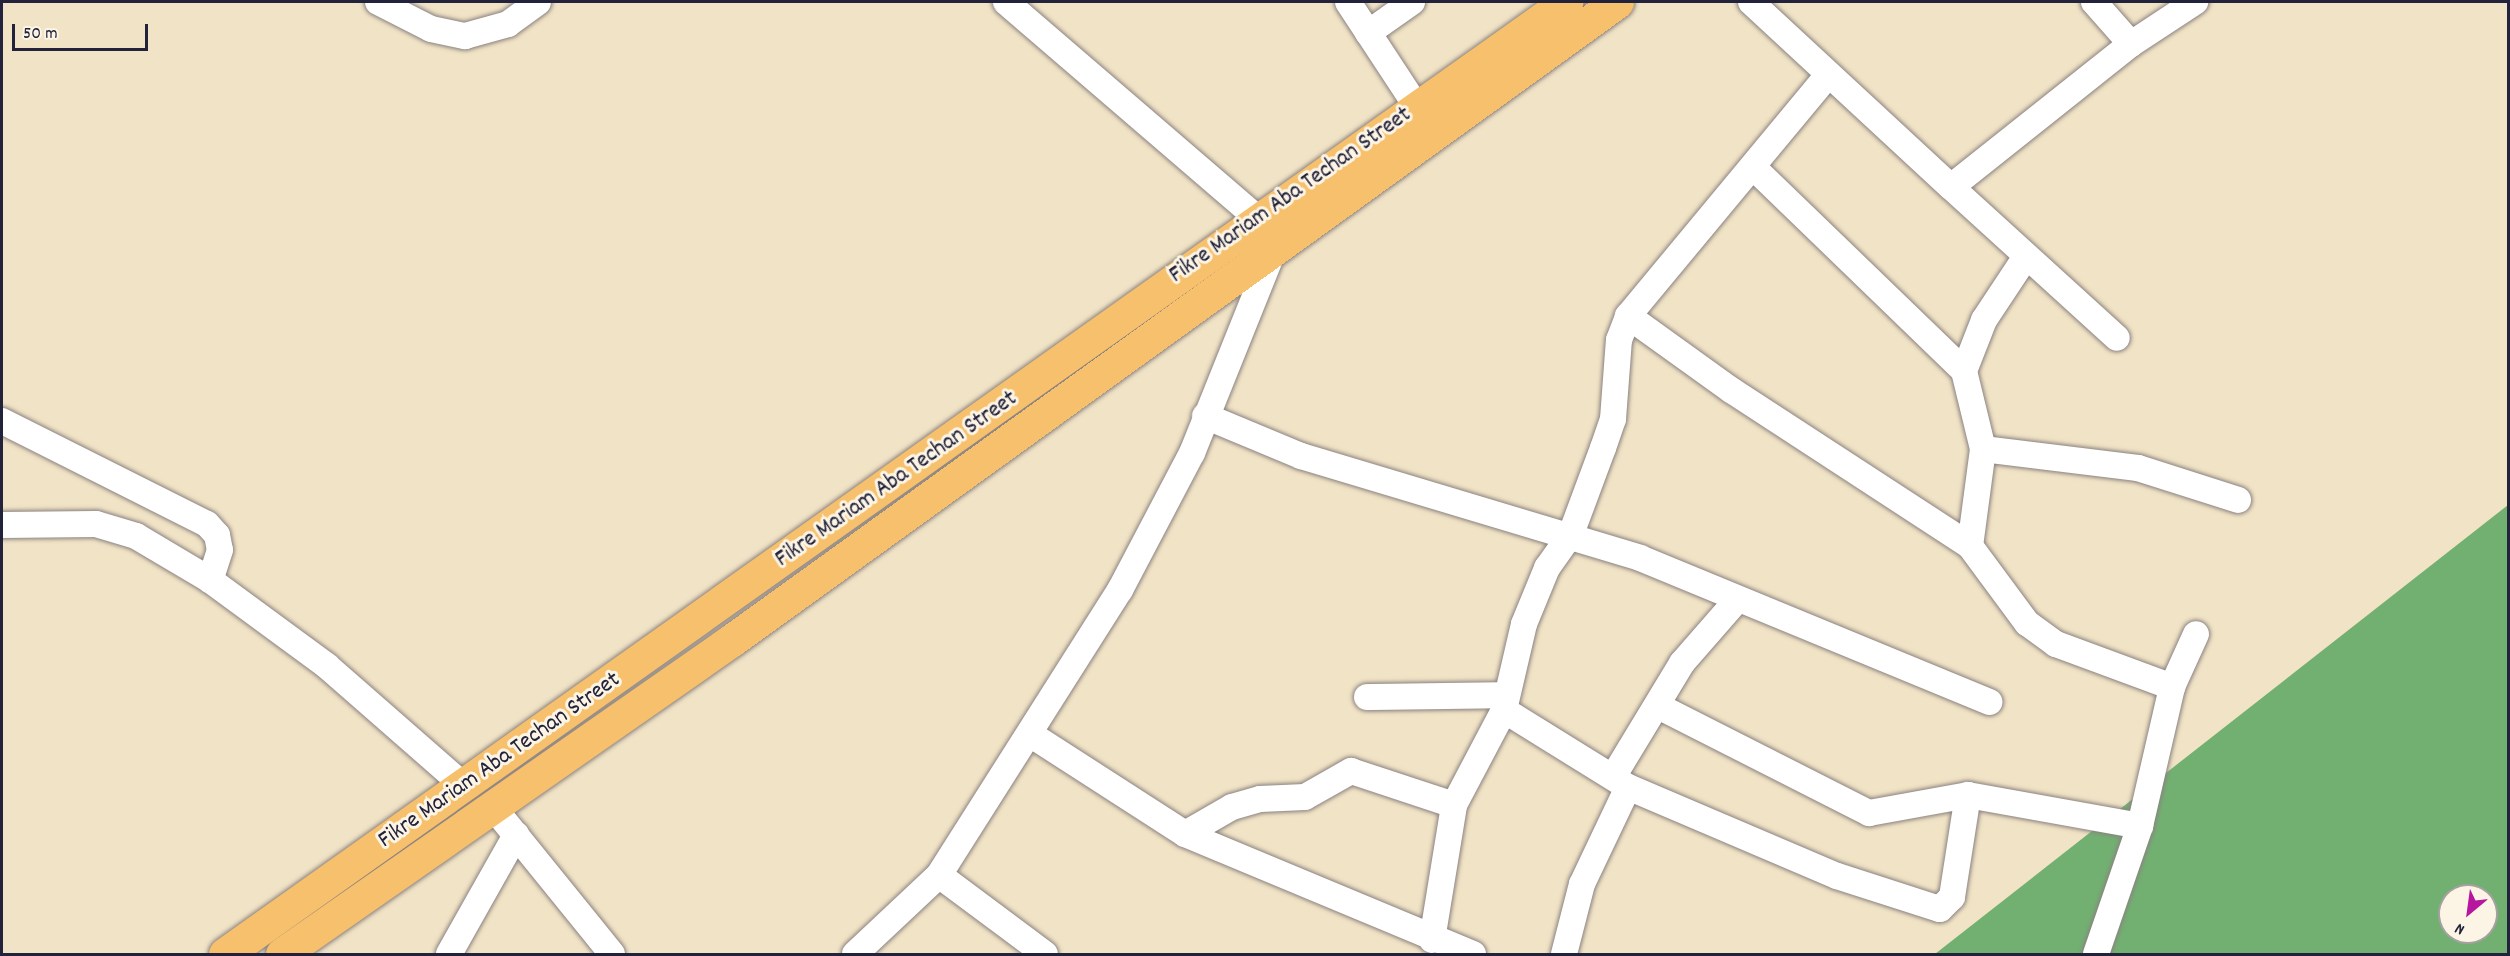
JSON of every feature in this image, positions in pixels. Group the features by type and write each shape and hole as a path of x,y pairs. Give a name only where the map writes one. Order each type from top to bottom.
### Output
{"main road":[{"name":"Fikre Mariam Aba Techan Street","path":"282,954 799,592 1267,230 1417,107 1566,2"},
{"name":"Fikre Mariam Aba Techan Street","path":"225,954 1267,230 1617,2"}],"street":[{"path":"378,2 431,29 465,36 508,24 538,2"},
{"path":"855,954 939,876 1120,590 1192,453 1267,230 1006,2"},
{"path":"1348,2 1417,107"},
{"path":"1368,33 1412,2"},
{"path":"1751,2 2025,258 2116,338"},
{"path":"2094,2 2131,44"},
{"path":"1951,187 2131,44 2195,2"},
{"path":"1432,940 1454,805 1504,703 1524,624 1547,568 1571,534 1613,418 1619,340 1628,316 1754,167 1828,75"},
{"path":"1754,167 1964,371 1983,449 1970,546"},
{"path":"1964,371 1984,320 2025,258"},
{"path":"1628,316 1731,390 1970,546 2027,622 2056,644 2172,687"},
{"path":"1205,416 1301,456 1571,534 1989,702"},
{"path":"2,421 207,524 217,535 220,550 210,580"},
{"path":"1983,449 2138,468 2238,500"},
{"path":"2,525 114,527 210,580 371,701 465,787"},
{"path":"1564,954 1582,884 1620,782 1658,706 1701,639 1737,600"},
{"path":"2096,954 2140,826 2172,687 2196,634"},
{"path":"1367,697 1504,703 1620,782 1837,876 1940,909 1952,897 1968,795"},
{"path":"1658,706 1869,813 1968,795 2140,826"},
{"path":"1030,734 1185,834 1432,940 1473,954"},
{"path":"1185,834 1232,807 1260,799 1305,797 1351,771 1454,805"},
{"path":"493,807 612,954"},
{"path":"449,954 516,835"},
{"path":"939,876 1045,954"}],"green space":[{"path":"2508,505 2508,954 1935,954"}]}
